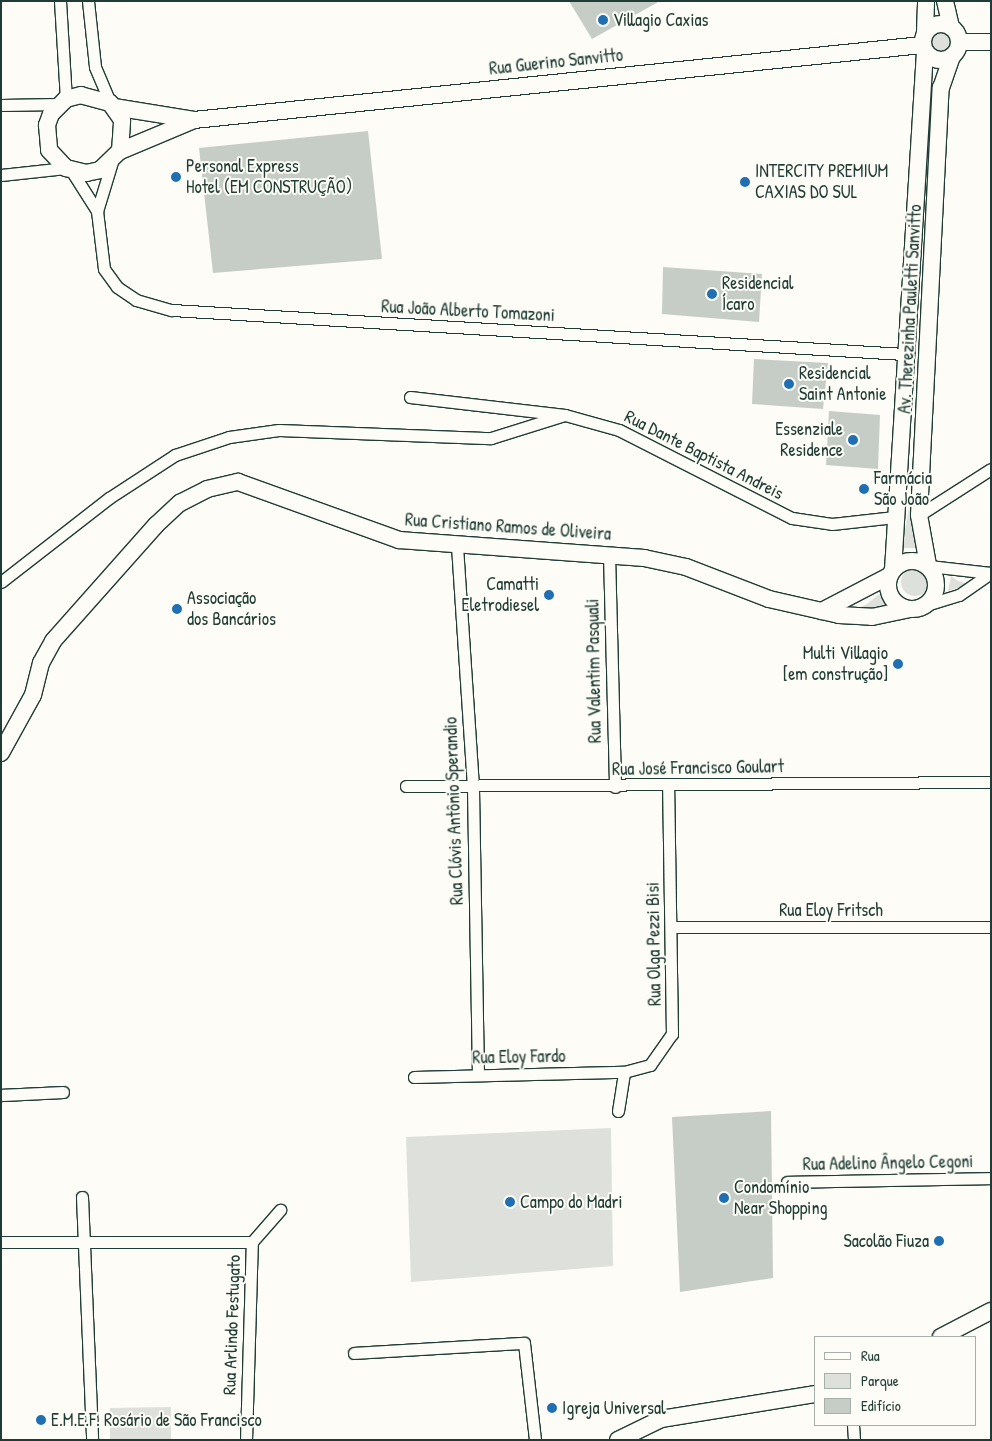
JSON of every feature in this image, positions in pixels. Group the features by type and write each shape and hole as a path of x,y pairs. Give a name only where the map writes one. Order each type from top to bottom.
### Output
{"main road":[{"name":"Av. Therezinha Pauletti Sanvitto","path":"891,573 926,1"},
{"path":"945,1 956,49"},
{"path":"952,27 940,23 924,43 934,59 956,49 991,42"},
{"name":"Rua Guerino Sanvitto","path":"112,105 194,120 924,43"},
{"name":"Av. Therezinha Pauletti Sanvitto","path":"928,566 919,515 941,88 956,49"},
{"path":"81,95 112,105 122,120 116,157 100,170 69,169 53,155 46,138 51,114 63,102 81,95"},
{"name":"Rua Guerino Sanvitto","path":"116,157 194,120"},
{"path":"909,257 932,258"},
{"path":"901,392 925,393"},
{"name":"Rua Cristiano Ramos de Oliveira","path":"1,753 33,695 41,663 54,641 156,525 180,503 207,489 238,482 398,540 457,546 609,554 686,567 720,583 822,611 872,616 918,607"},
{"path":"822,611 891,573 905,561 928,566 937,582 918,607 891,598 891,573"},
{"path":"943,1336 991,1312"},
{"path":"618,1440 662,1419 814,1394"}],"street":[{"path":"1,105 63,102 60,1"},
{"path":"88,1 95,66 112,105"},
{"name":"Rua João Alberto Tomazoni","path":"116,157 97,211 104,269 117,287 136,300 172,310 903,354"},
{"path":"1,175 69,169"},
{"name":"Rua João Alberto Tomazoni","path":"69,169 97,211"},
{"name":"Rua Dante Baptista Andreis","path":"410,396 564,415 619,430 792,518 832,524 894,517"},
{"path":"1,582 102,503 175,456 229,437 279,430 491,438 564,415"},
{"path":"919,515 991,469"},
{"name":"Rua Clóvis Antônio Sperandio","path":"457,546 473,789 478,1075"},
{"name":"Rua Valentim Pasquali","path":"609,554 614,787"},
{"name":"Rua Cristiano Ramos de Oliveira","path":"928,566 991,573"},
{"name":"Rua Cristiano Ramos de Oliveira","path":"918,607 959,594 991,573"},
{"name":"Rua José Francisco Goulart","path":"406,786 473,789 991,782"},
{"name":"Rua Olga Pezzi Bisi","path":"624,1072 650,1065 672,1034 668,786"},
{"name":"Rua Eloy Fritsch","path":"671,927 991,927"},
{"path":"618,1111 624,1072"},
{"name":"Rua Eloy Fardo","path":"414,1077 624,1072"},
{"path":"1,1095 63,1092"},
{"name":"Rua Adelino Ângelo Cegoni","path":"787,1182 991,1178"},
{"path":"82,1197 92,1440"},
{"path":"1,1242 252,1242 280,1210"},
{"name":"Rua Arlindo Festugato","path":"246,1440 252,1242"},
{"path":"354,1353 524,1343 535,1440"},
{"path":"853,1426 854,1440"}],"green space":[{"path":"941,31 951,38 952,42 945,52 941,53 931,46 930,42 937,32"},
{"path":"909,508 918,548 902,548"},
{"path":"915,568 925,572 929,582 925,592 915,596 905,592 901,582 905,572"},
{"path":"951,576 958,581 969,584 948,591"},
{"path":"879,594 889,608 850,612 867,604"},
{"name":"Campo do Madri","path":"611,1128 613,1266 411,1282 406,1137"},
{"path":"171,1407 171,1440 110,1440 110,1408"}],"building":[{"name":"Villagio Caxias","path":"569,1 660,1 592,39"},
{"path":"368,131 382,259 213,273 199,148"},
{"name":"Residencial Ícaro","path":"663,267 762,274 759,322 662,314"},
{"name":"Residencial Saint Antonie","path":"754,359 828,363 823,409 752,404"},
{"name":"Essenziale Residence","path":"829,411 880,415 878,469 826,465"},
{"name":"Condomínio Near Shopping","path":"771,1111 773,1278 680,1292 672,1117"}],"place":[{"name":"Villagio Caxias","path":"603,20"},
{"name":"Personal Express Hotel (EM CONSTRUÇÃO)","path":"176,177"},
{"name":"INTERCITY PREMIUM CAXIAS DO SUL","path":"745,182"},
{"name":"Residencial Ícaro","path":"712,294"},
{"name":"Residencial Saint Antonie","path":"789,384"},
{"name":"Essenziale Residence","path":"853,440"},
{"name":"Farmácia São João","path":"864,489"},
{"name":"Camatti Eletrodiesel","path":"549,595"},
{"name":"Associação dos Bancários","path":"177,609"},
{"name":"Multi Villagio [em construção]","path":"898,664"},
{"name":"Condomínio Near Shopping","path":"724,1198"},
{"name":"Campo do Madri","path":"510,1202"},
{"name":"Sacolão Fiuza","path":"939,1241"},
{"name":"Igreja Universal","path":"552,1408"},
{"name":"E.M.E.F. Rosário de São Francisco","path":"41,1420"}]}
